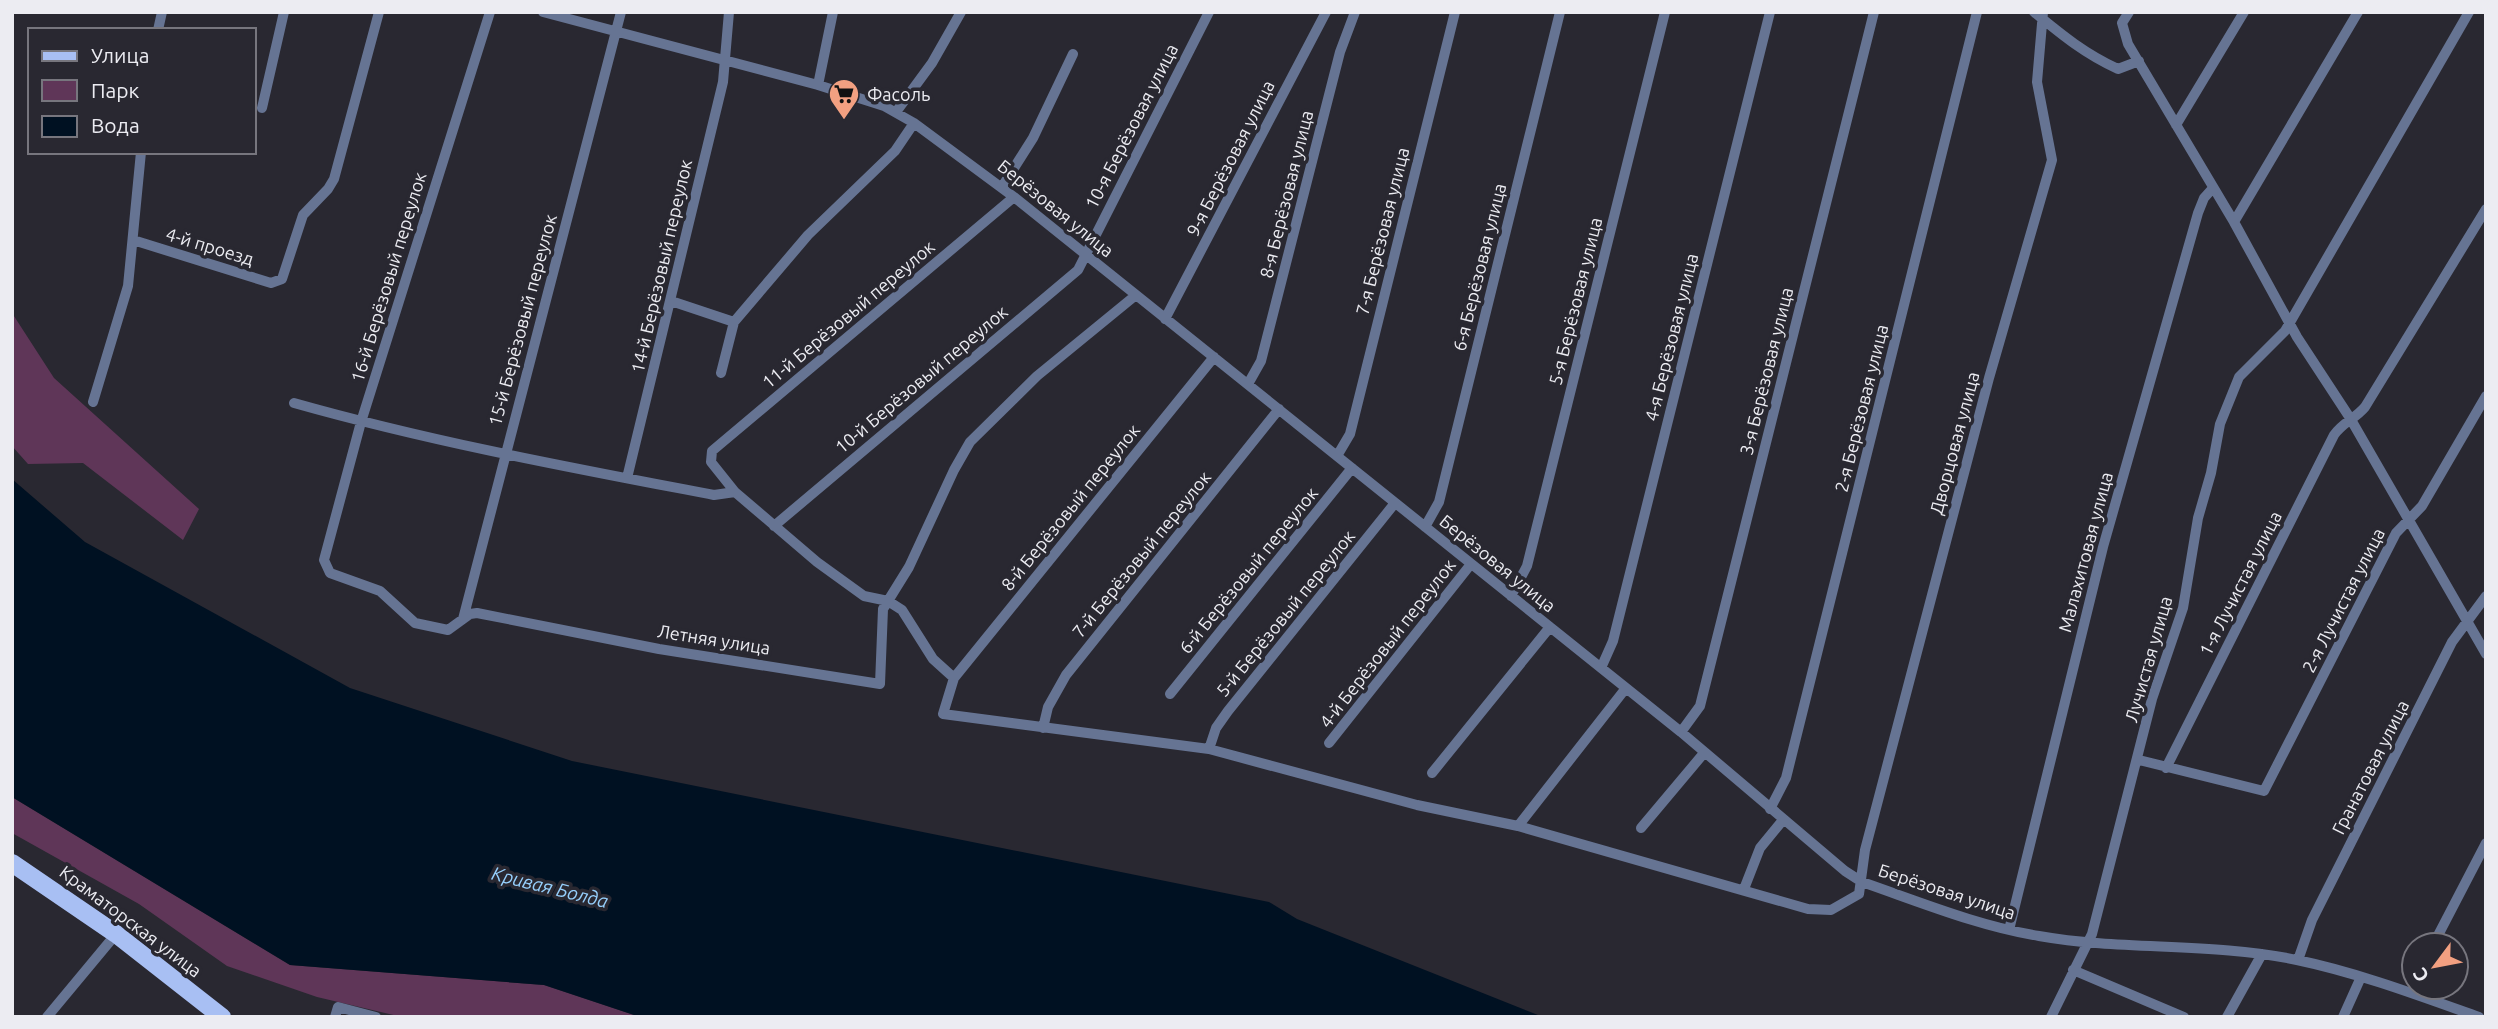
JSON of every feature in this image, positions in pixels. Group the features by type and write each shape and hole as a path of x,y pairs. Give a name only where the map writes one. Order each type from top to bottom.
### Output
{"main road":[{"name":"Краматорская улица","path":"12,863 116,934 222,1017"}],"street":[{"path":"262,108 284,12"},
{"name":"4-й проезд","path":"133,240 278,282 282,279 303,215 328,189 334,178 379,12"},
{"name":"16-й Берёзовый переулок","path":"463,619 448,630 415,623 380,591 330,573 324,564 361,422 489,12"},
{"name":"Берёзовая улица","path":"543,12 818,85 896,112 914,123 1002,187 1681,732 1783,820 1862,882 2009,930 2089,943 2262,954 2298,960 2400,990"},
{"name":"15-й Берёзовый переулок","path":"463,619 621,12"},
{"name":"14-й Берёзовый переулок","path":"627,478 671,301 725,60 729,12"},
{"path":"818,85 833,12"},
{"path":"896,112 932,63 961,12"},
{"name":"10-я Берёзовая улица","path":"1087,256 1209,12"},
{"name":"9-я Берёзовая улица","path":"1165,319 1326,12"},
{"name":"8-я Берёзовая улица","path":"1248,384 1261,361 1340,52 1355,12"},
{"name":"7-я Берёзовая улица","path":"1337,456 1350,434 1455,12"},
{"name":"6-я Берёзовая улица","path":"1425,527 1439,502 1560,12"},
{"name":"5-я Берёзовая улица","path":"1511,596 1527,566 1665,12"},
{"name":"4-я Берёзовая улица","path":"1601,668 1613,641 1770,12"},
{"name":"3-я Берёзовая улица","path":"1681,732 1700,706 1874,12"},
{"name":"2-я Берёзовая улица","path":"1770,809 1789,764 1977,12"},
{"path":"2129,12 2122,23 2123,34 2486,654"},
{"path":"2176,125 2244,12"},
{"path":"2234,222 2358,12"},
{"name":"Лучистая улица","path":"2051,1017 2089,943 2159,676 2183,608 2196,529 2211,473 2220,424 2239,377 2279,339 2290,322 2469,12"},
{"path":"2040,15 2075,47 2118,69 2139,61"},
{"name":"Дворцовая улица","path":"1862,882 1865,850 1989,378 2052,160 2037,82 2040,15"},
{"path":"1002,187 1033,138 1073,54"},
{"path":"721,373 734,322 808,235 895,151 914,123"},
{"path":"93,402 128,286 141,154"},
{"name":"Малахитовая улица","path":"2009,930 2103,547 2198,213 2213,188"},
{"name":"11-й Берёзовый переулок","path":"735,492 711,462 712,451 1014,197"},
{"name":"1-я Лучистая улица","path":"2166,768 2334,435 2343,422 2365,407 2486,209"},
{"name":"10-й Берёзовый переулок","path":"774,526 1078,270 1087,256"},
{"path":"888,601 909,567 970,442 1037,376 1136,295"},
{"path":"671,301 734,322"},
{"name":"8-й Берёзовый переулок","path":"954,678 1213,357"},
{"name":"2-я Лучистая улица","path":"2166,768 2264,791 2396,533 2423,506 2486,396"},
{"path":"293,403 361,422 505,455 714,495 735,492 847,586 864,596 888,601 902,610 926,650 954,678 943,714 1209,749 1416,805 1518,826 1808,909 1831,910 1859,894 1862,882"},
{"name":"7-й Берёзовый переулок","path":"1043,728 1048,707 1066,675 1279,409"},
{"name":"6-й Берёзовый переулок","path":"1170,694 1352,468"},
{"name":"5-й Берёзовый переулок","path":"1209,749 1216,728 1228,711 1395,503"},
{"name":"4-й Берёзовый переулок","path":"1329,743 1471,564"},
{"name":"Гранатовая улица","path":"2298,960 2324,896 2452,642 2486,596"},
{"name":"Летняя улица","path":"463,619 477,613 659,649 880,684 881,622 888,601"},
{"path":"1432,774 1550,627"},
{"path":"1518,826 1626,688"},
{"path":"1641,828 1704,753"},
{"path":"2139,760 2166,768"},
{"path":"1744,890 1760,848 1783,820"},
{"path":"2440,931 2486,842"},
{"path":"47,1017 116,934"},
{"path":"2227,1017 2262,954"},
{"path":"2073,970 2185,1017"},
{"path":"2343,1017 2361,977"},
{"name":"Берёзовая улица","path":"2433,1001 2479,1017"},
{"path":"335,1017 338,1007 376,1017"}],"green space":[{"path":"12,313 54,378 199,509 183,540 83,463 28,464 12,446"},
{"path":"12,797 290,965 544,985 640,1017 402,1017 317,997 227,966 139,904 12,833"}],"water":[{"name":"Кривая Болда","path":"12,479 85,542 350,688 572,761 1269,902 1297,919 1543,1017 640,1017 544,985 290,965 12,797"}],"place":[{"name":"Фасоль","path":"844,121"}]}
